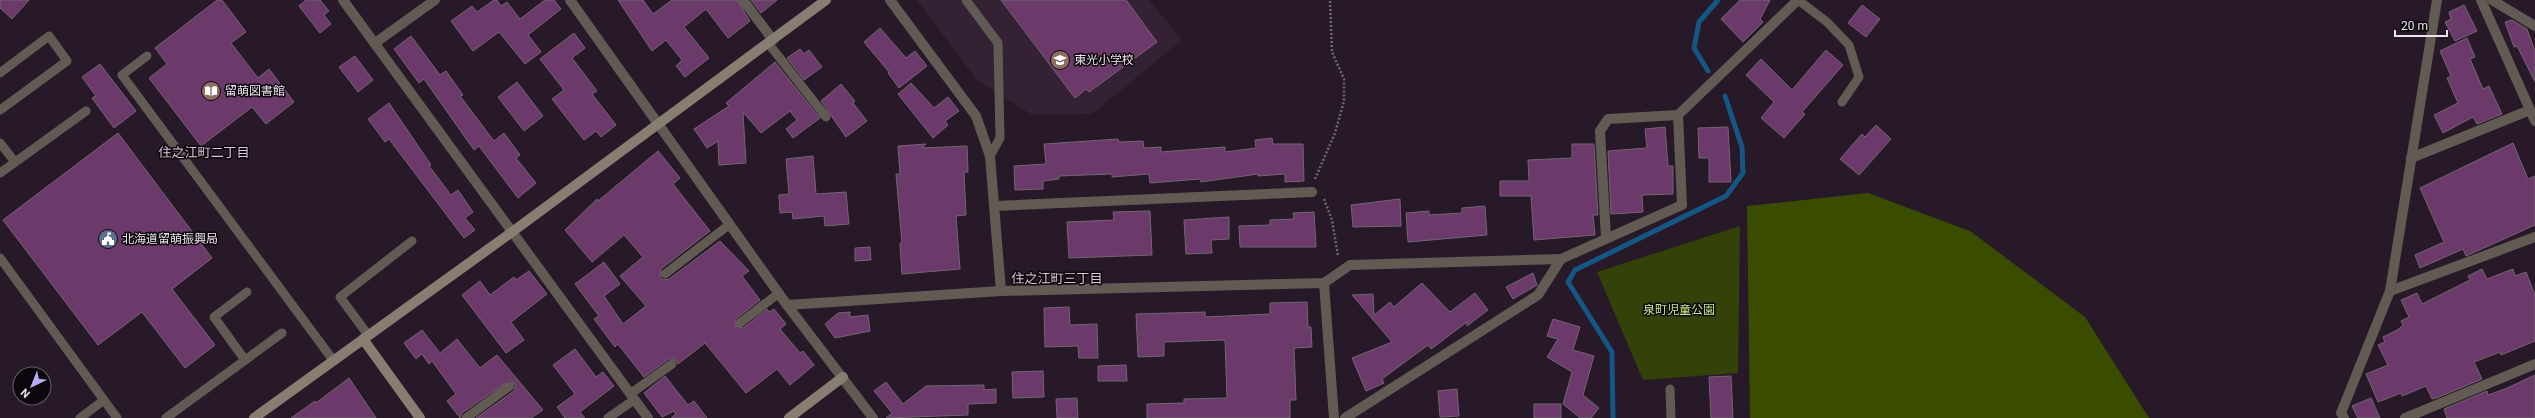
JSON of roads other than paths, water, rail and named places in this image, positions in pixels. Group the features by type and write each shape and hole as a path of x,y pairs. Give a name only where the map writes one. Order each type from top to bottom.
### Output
{"street":[{"path":"343,0 648,418"},
{"path":"375,43 423,3 435,0"},
{"path":"570,0 659,123 787,305 873,418"},
{"path":"744,0 771,41"},
{"path":"254,418 512,232 826,0"},
{"path":"890,0 976,116 990,156 1001,290"},
{"path":"787,305 1001,290 1324,283 1350,265 1560,259 1682,205 1678,116 1689,103 1707,90 1798,0"},
{"path":"2344,418 2341,412 2390,291 2437,0"},
{"path":"2481,0 2535,121"},
{"path":"2492,0 2535,26"},
{"path":"2411,158 2530,110"},
{"path":"1606,238 1600,131 1608,119 1678,116"},
{"path":"994,206 1312,192"},
{"path":"2390,291 2535,237"},
{"path":"1345,418 1538,295 1560,259"},
{"path":"1324,283 1334,418"},
{"path":"365,337 420,418"},
{"path":"2405,418 2535,364"},
{"path":"789,418 843,377"}],"lane":[{"path":"966,0 998,43 1000,138 990,156"},
{"path":"1798,0 1827,22 1849,45 1859,77 1842,102"},
{"path":"0,73 49,36 67,61 0,110"},
{"path":"771,41 826,117"},
{"path":"147,56 122,75 333,360"},
{"path":"0,173 86,111"},
{"path":"0,143 15,162"},
{"path":"665,274 730,224"},
{"path":"365,337 340,296 412,240"},
{"path":"0,258 117,418"},
{"path":"245,360 214,317 247,292"},
{"path":"740,323 779,293"},
{"path":"166,418 282,333"},
{"path":"608,418 672,364"},
{"path":"466,418 510,386"},
{"path":"1670,389 1671,418"},
{"path":"80,418 104,400"}],"waterway":[{"path":"1708,71 1694,48 1699,22 1718,0"},
{"path":"1613,418 1612,352 1568,282 1575,270 1726,196 1743,173 1742,147 1725,96"}],"place":[{"name":"東光小学校","path":"1060,60"},
{"name":"留萌図書館","path":"211,91"},
{"name":"北海道留萌振興局","path":"108,239"}],"district":[{"name":"住之江町二丁目","path":"204,152"},
{"name":"住之江町三丁目","path":"1057,278"}],"park label":[{"name":"泉町児童公園","path":"1679,310"}]}
